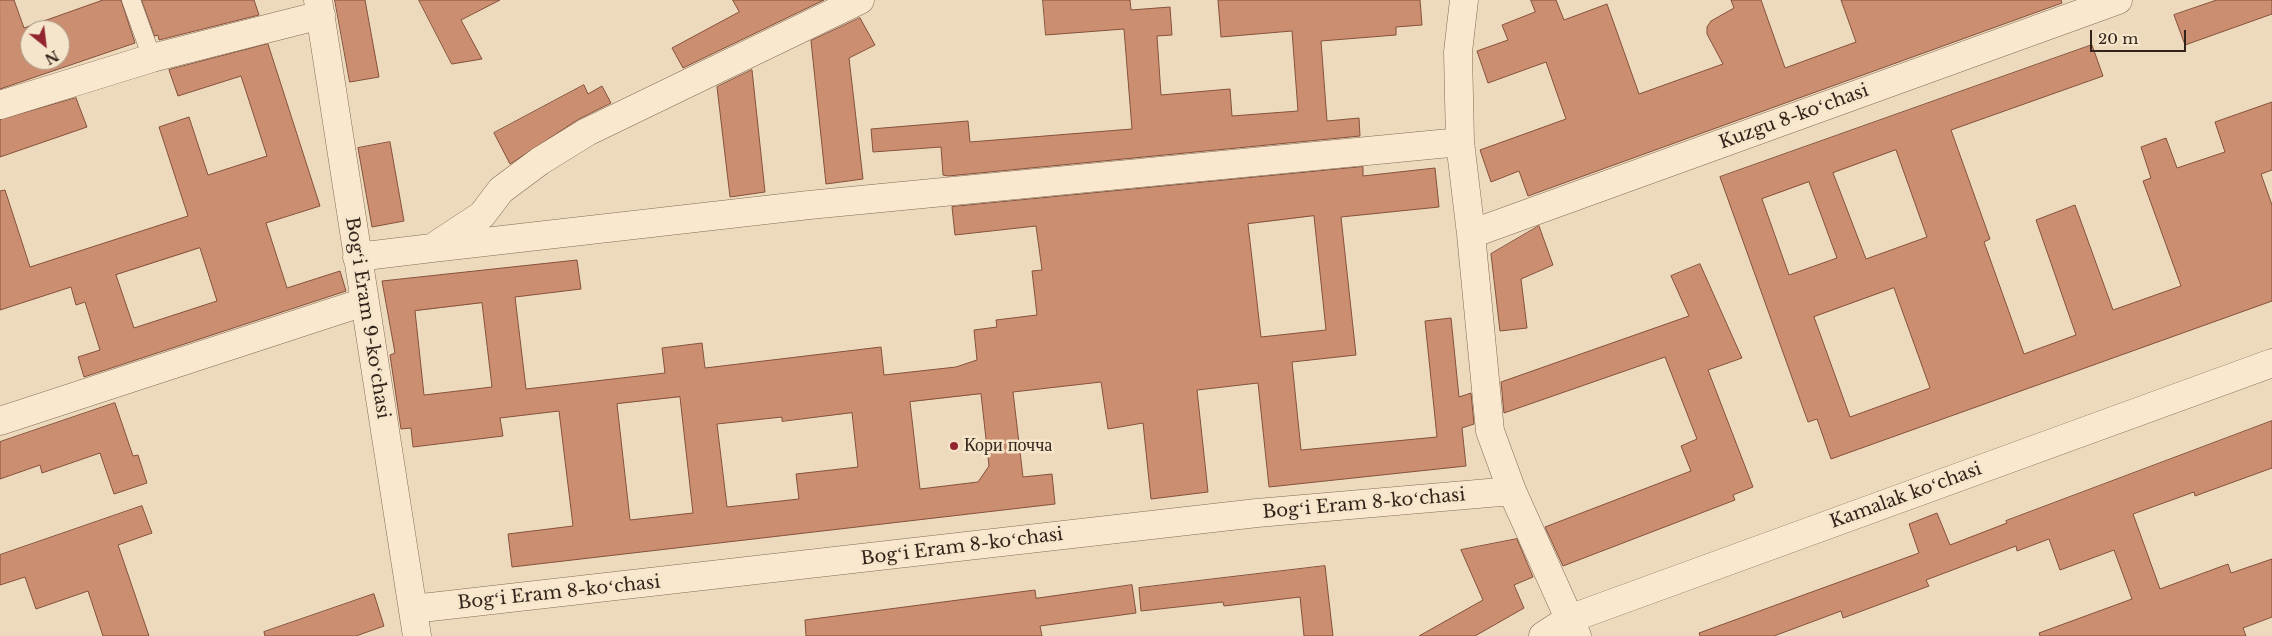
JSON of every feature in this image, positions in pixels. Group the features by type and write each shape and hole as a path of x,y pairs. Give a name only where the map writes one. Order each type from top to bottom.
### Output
{"street":[{"path":"432,248 482,215 501,190 540,161 587,132 860,0"},
{"path":"1464,0 1458,52 1460,142 1490,431 1512,491 1573,627"},
{"name":"Kuzgu 8-koʻchasi","path":"1471,234 2118,0"},
{"path":"0,105 319,8"},
{"name":"Bogʻi Eram 9-koʻchasi","path":"319,8 417,636"},
{"path":"357,257 809,205 1460,142"},
{"path":"0,421 364,302"},
{"name":"Kamalak koʻchasi","path":"1543,636 1573,627 2272,363"},
{"name":"Bogʻi Eram 8-koʻchasi","path":"413,610 1257,513 1512,491"}],"lane":[{"path":"131,0 152,58"}],"building":[{"path":"0,0 14,0 21,20 20,70 56,70 0,89"},
{"path":"103,0 121,0 135,43 70,65 70,20 47,20"},
{"path":"142,0 254,0 259,15 159,40 158,35 155,36"},
{"path":"335,0 365,0 379,77 350,82"},
{"path":"419,0 500,0 461,20 482,59 452,64"},
{"path":"733,0 824,0 683,68 672,48 739,12"},
{"path":"1043,0 1130,0 1131,10 1170,7 1172,35 1157,36 1161,95 1230,89 1232,116 1298,111 1292,31 1221,37 1218,0 1420,0 1422,25 1396,27 1396,35 1321,41 1327,121 1359,118 1360,136 948,176 943,175 941,147 873,152 871,129 968,121 970,142 1132,129 1124,29 1046,35"},
{"path":"1531,0 1556,0 1564,20 1607,4 1639,94 1723,64 1707,34 1707,27 1711,21 1734,8 1731,0 1761,0 1785,68 1856,42 1841,0 2061,0 2062,3 1528,196 1519,171 1491,182 1480,150 1566,119 1546,62 1488,83 1477,51 1508,40 1502,25 1535,12"},
{"path":"2217,0 2272,0 2272,14 2185,45 2174,15"},
{"path":"860,18 875,45 849,58 863,179 826,184 811,41"},
{"path":"268,44 320,206 266,223 287,288 340,271 346,291 84,377 78,357 100,350 85,302 76,305 71,287 0,310 0,191 5,190 30,267 188,216 159,127 189,117 208,175 267,156 241,76 178,96 169,70","holes":["200,248 217,301 134,328 116,275"]},
{"path":"2092,45 2103,76 1951,130 1990,239 1984,242 2024,354 2076,335 2036,220 2075,205 2113,310 2181,286 2143,181 2151,178 2141,147 2166,138 2177,168 2225,152 2215,122 2272,102 2272,170 2261,174 2272,205 2272,301 1831,459 1817,419 1808,422 1720,177","holes":["1896,150 1927,237 1866,259 1833,173","1809,182 1837,258 1789,275 1762,199","1894,288 1930,388 1850,417 1814,317"]},
{"path":"752,70 765,192 730,197 717,87"},
{"path":"584,85 588,94 602,86 611,103 579,119 510,164 494,133"},
{"path":"76,98 87,127 0,157 0,120"},
{"path":"390,142 404,221 372,227 358,148"},
{"path":"1363,167 1363,176 1435,168 1439,207 1341,217 1356,355 1292,362 1301,450 1437,437 1425,321 1451,318 1459,397 1471,393 1474,424 1462,428 1466,466 1269,487 1258,383 1197,390 1208,492 1151,499 1143,423 1108,429 1101,382 1013,392 1023,477 1052,474 1055,504 512,567 508,534 573,526 559,411 500,418 503,436 413,447 411,428 401,429 390,355 395,353 382,281 577,260 581,289 515,297 526,389 665,373 662,348 702,343 705,368 881,347 884,375 956,367 977,360 974,330 997,327 996,320 1037,315 1032,271 1042,270 1036,226 955,235 952,207","holes":["1314,216 1326,330 1261,337 1248,224","482,303 492,387 424,395 415,311","981,394 989,466 978,482 920,489 910,402","680,397 693,513 630,520 617,404","852,413 858,467 796,474 799,499 727,507 717,424 782,417 782,421"]},
{"path":"1539,226 1553,265 1521,279 1527,328 1500,331 1491,254"},
{"path":"1700,264 1742,358 1708,370 1753,487 1733,495 1735,500 1563,566 1545,527 1691,471 1681,446 1697,439 1665,357 1504,413 1501,382 1689,316 1671,276"},
{"path":"115,403 133,456 138,455 147,483 114,494 100,453 42,473 40,465 0,479 0,442"},
{"path":"2272,421 2272,468 2195,496 2194,492 2133,514 2160,589 2228,564 2231,573 2272,559 2272,617 2243,628 2246,636 2040,636 2039,633 2132,599 2114,550 2060,570 2049,539 2017,551 2016,546 1926,580 1929,586 1843,618 1841,611 1774,636 1700,636 1699,633 1919,553 1909,524 1937,513 1950,545 2007,523 2006,521"},
{"path":"142,506 152,533 118,545 149,636 103,636 88,591 36,609 25,577 0,585 0,555"},
{"path":"1517,539 1533,577 1514,585 1524,608 1475,636 1419,636 1483,600 1461,550"},
{"path":"1325,566 1333,636 1304,636 1300,597 1224,606 1223,602 1141,611 1139,588"},
{"path":"1132,585 1136,613 1040,626 1042,636 806,636 805,620 1035,590 1036,598"},
{"path":"374,594 384,626 356,636 265,636 264,632"}],"place":[{"name":"Кори почча","path":"954,446"}]}
